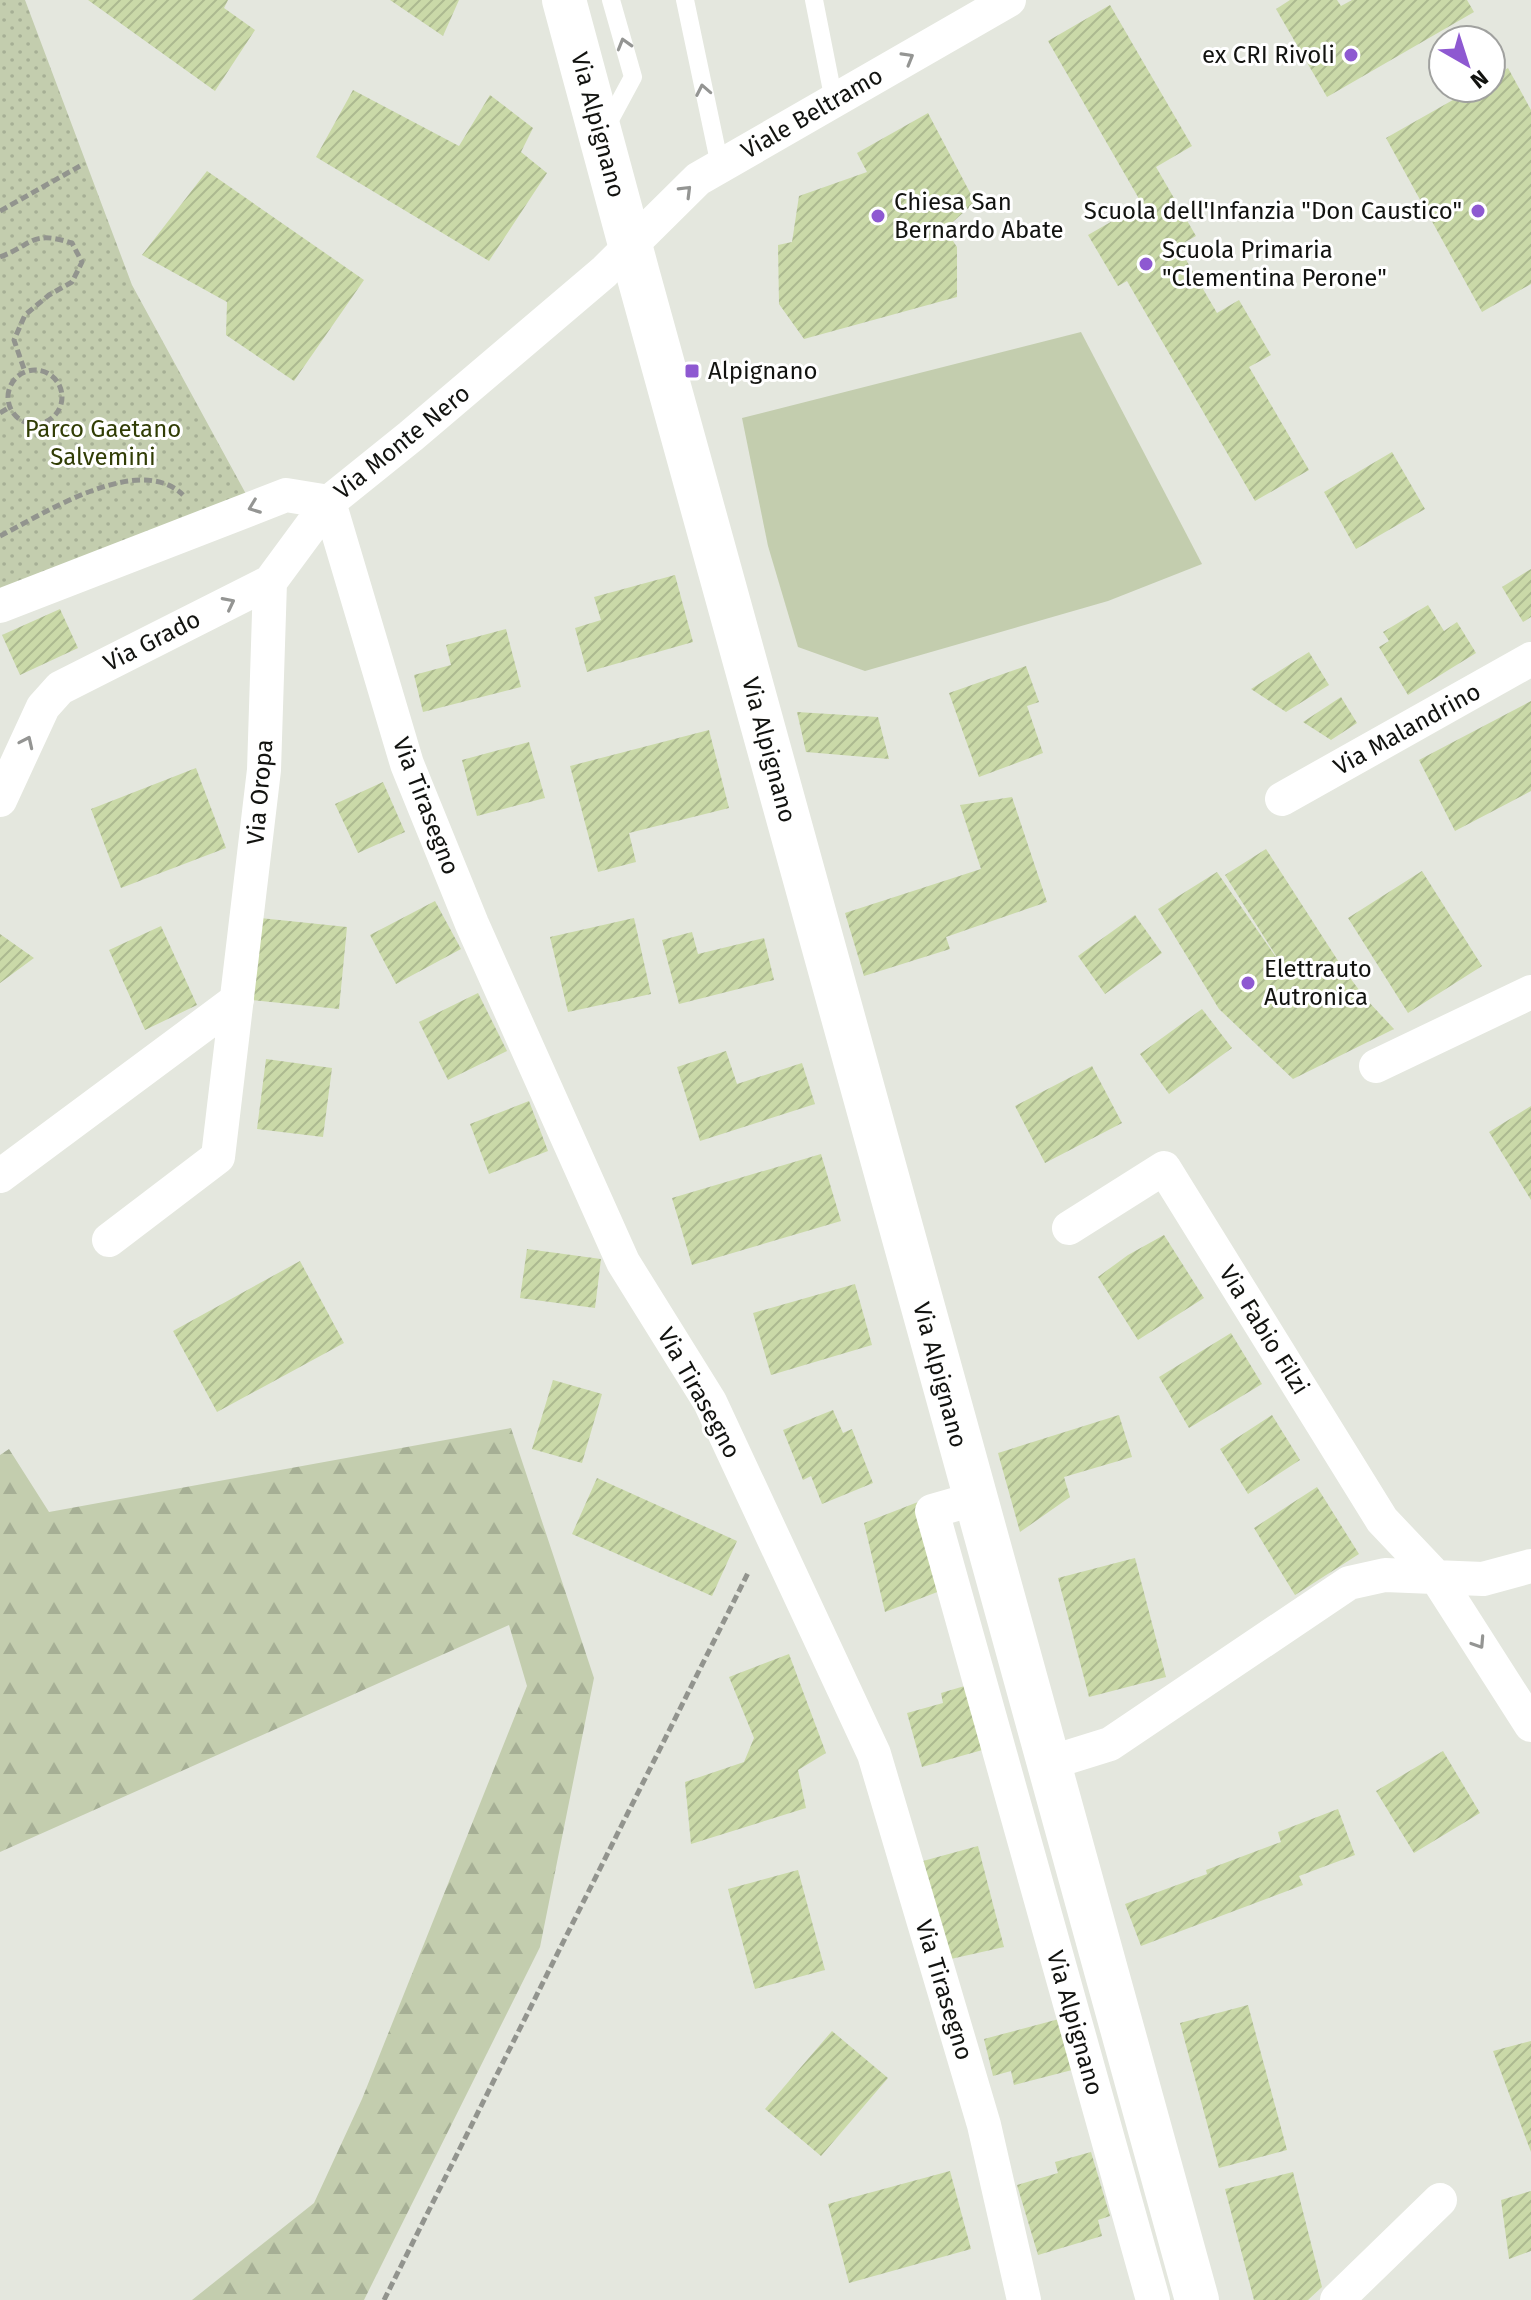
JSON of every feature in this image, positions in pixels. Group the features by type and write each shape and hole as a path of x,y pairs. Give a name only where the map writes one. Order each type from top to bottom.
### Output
{"street":[{"name":"Via Alpignano","path":"564,0 974,1499 1197,2300"},
{"name":"Viale Beltramo","path":"631,247 698,179 1009,0"},
{"name":"Via Monte Nero","path":"0,606 286,495 329,502 435,416 631,247"},
{"name":"Via Grado","path":"0,800 43,707 60,688 270,582 329,502"},
{"name":"Via Tirasegno","path":"329,502 407,764 472,924 623,1262 710,1402 874,1754 984,2125 1024,2300"},
{"name":"Via Oropa","path":"109,1240 218,1157 264,770 270,582"},
{"name":"Via Malandrino","path":"1282,799 1531,659"},
{"path":"1376,1066 1531,992"},
{"path":"0,1176 237,1000"},
{"name":"Via Fabio Filzi","path":"1069,1228 1164,1168 1382,1520 1437,1578"},
{"name":"Via Alpignano","path":"974,1499 932,1511 1153,2300"},
{"path":"1049,1763 1110,1744 1349,1583 1385,1575 1483,1579 1531,1566"},
{"path":"1437,1578 1531,1725"},
{"path":"1337,2300 1440,2200"}],"lane":[{"path":"601,137 633,77 611,0"},
{"path":"685,0 720,166"},
{"path":"814,0 834,101"}],"path":[{"path":"0,211 80,166"},
{"path":"0,257 27,241 49,236 72,243 82,262 72,282 49,295 25,315 14,340 24,369"},
{"path":"24,369 43,370 58,381 63,399 56,416 39,425 20,422 8,408 8,385 24,369"},
{"path":"0,413 8,408"},
{"path":"0,536 114,482 154,479 181,493 198,529"},
{"path":"384,2300 769,1530"}],"green space":[{"name":"Parco Gaetano Salvemini","path":"0,0 25,0 132,285 246,494 0,595"},
{"path":"1081,332 1202,564 1108,601 865,671 798,647 768,546 742,418"},
{"path":"511,1428 594,1678 540,1947 364,2300 192,2300 314,2203 362,2099 527,1686 509,1625 0,1852 0,1455 9,1449 49,1512"}],"building":[{"path":"88,0 228,0 224,8 255,30 215,91"},
{"path":"390,0 459,0 443,36"},
{"name":"ex CRI Rivoli","path":"1290,0 1337,0 1341,6 1352,0 1467,0 1474,12 1453,24 1427,24 1427,39 1327,97 1276,9"},
{"name":"Scuola Primaria \"Clementina Perone\"","path":"1110,5 1192,146 1156,167 1196,236 1178,246 1217,313 1239,300 1271,355 1249,367 1309,470 1255,501 1127,281 1118,286 1088,235 1142,204 1048,41"},
{"name":"Scuola dell'Infanzia \"Don Caustico\"","path":"1507,69 1531,110 1531,284 1482,312 1386,138 1446,104 1507,104"},
{"path":"353,90 459,146 490,95 533,128 521,152 547,173 489,261 316,157"},
{"name":"Chiesa San Bernardo Abate","path":"928,113 975,202 945,229 957,247 957,297 804,339 779,304 778,245 792,242 799,196 867,172 857,153"},
{"path":"207,171 364,280 294,381 226,335 227,302 142,255"},
{"path":"1392,452 1425,509 1356,549 1324,492"},
{"path":"1531,569 1531,617 1523,622 1502,587"},
{"path":"675,575 693,642 587,672 575,628 601,620 594,597"},
{"path":"1428,605 1444,631 1457,622 1476,653 1408,695 1379,647 1389,641 1383,632"},
{"path":"60,609 78,648 20,675 2,635"},
{"path":"506,629 521,687 423,712 414,675 451,665 446,645"},
{"path":"1309,652 1329,685 1286,712 1251,689"},
{"path":"1026,666 1039,702 1027,706 1043,753 979,777 949,693"},
{"path":"1341,697 1357,723 1331,740 1303,722"},
{"path":"1531,701 1531,791 1455,831 1419,760"},
{"path":"797,712 878,717 889,759 806,752"},
{"path":"709,730 729,808 629,833 636,862 598,872 570,766"},
{"path":"529,742 545,798 477,816 462,760"},
{"path":"196,768 226,848 121,888 91,809"},
{"path":"383,782 405,832 358,853 335,804"},
{"path":"1012,797 1047,902 946,937 950,949 864,976 845,913 981,869 960,805"},
{"name":"Elettrauto Autronica","path":"1266,849 1344,970 1394,1029 1293,1079 1219,1009 1158,909 1217,872 1285,970 1225,875"},
{"path":"1422,871 1482,966 1408,1013 1348,918"},
{"path":"435,901 461,949 396,984 370,935"},
{"path":"1135,915 1162,953 1105,994 1078,956"},
{"path":"260,918 347,927 339,1009 251,1000"},
{"path":"634,918 651,994 568,1012 550,937"},
{"path":"161,926 197,1005 145,1030 109,950"},
{"path":"692,932 698,954 764,938 774,980 679,1004 662,940"},
{"path":"0,934 34,958 0,983"},
{"path":"478,993 507,1051 448,1080 419,1022"},
{"path":"1202,1009 1232,1048 1169,1094 1140,1054"},
{"path":"726,1051 737,1084 802,1063 815,1104 700,1141 677,1067"},
{"path":"266,1059 332,1068 323,1137 257,1129"},
{"path":"1092,1066 1122,1123 1045,1163 1015,1106"},
{"path":"529,1101 548,1151 489,1174 470,1124"},
{"path":"1531,1106 1531,1200 1489,1132"},
{"path":"821,1154 841,1221 692,1265 672,1198"},
{"path":"1164,1235 1204,1298 1138,1340 1098,1277 1128,1255"},
{"path":"527,1249 601,1259 595,1308 520,1298"},
{"path":"300,1261 344,1343 217,1412 173,1331"},
{"path":"855,1284 872,1345 771,1375 753,1313"},
{"path":"1231,1333 1262,1384 1189,1428 1159,1377"},
{"path":"553,1380 602,1394 582,1463 532,1449"},
{"path":"833,1410 843,1433 852,1429 873,1483 822,1504 811,1476 803,1480 783,1430"},
{"path":"1119,1415 1132,1457 1064,1477 1070,1497 1020,1532 998,1453"},
{"path":"1272,1415 1300,1460 1248,1494 1220,1449"},
{"path":"597,1478 737,1541 712,1596 572,1534"},
{"path":"1317,1487 1359,1554 1295,1595 1254,1528"},
{"path":"918,1502 940,1591 885,1612 864,1523"},
{"path":"1135,1558 1166,1677 1089,1697 1058,1578"},
{"path":"789,1654 826,1753 798,1770 806,1808 691,1844 685,1782 744,1762 754,1738 729,1677"},
{"path":"968,1685 986,1749 922,1767 907,1713 943,1703 941,1693"},
{"path":"1443,1751 1480,1813 1414,1853 1376,1791"},
{"path":"1338,1809 1355,1855 1299,1876 1303,1885 1141,1946 1125,1904 1207,1874 1206,1870 1281,1842 1278,1832"},
{"path":"978,1846 1004,1947 942,1961 923,1861"},
{"path":"798,1870 825,1970 755,1989 728,1889"},
{"path":"1248,2005 1287,2150 1219,2168 1180,2023"},
{"path":"1059,2019 1072,2070 1014,2085 1011,2071 993,2076 984,2039"},
{"path":"832,2031 888,2078 821,2156 765,2109"},
{"path":"1531,2041 1531,2152 1493,2051"},
{"path":"1091,2152 1110,2216 1098,2220 1102,2236 1038,2255 1017,2185 1058,2173 1055,2162"},
{"path":"950,2171 971,2249 849,2283 828,2204"},
{"path":"1293,2172 1322,2287 1308,2300 1254,2300 1225,2189"},
{"path":"1531,2191 1531,2251 1509,2259 1501,2200"}],"place":[{"name":"ex CRI Rivoli","path":"1351,55"},
{"name":"Scuola dell'Infanzia \"Don Caustico\"","path":"1478,211"},
{"name":"Chiesa San Bernardo Abate","path":"878,216"},
{"name":"Scuola Primaria \"Clementina Perone\"","path":"1146,264"},
{"name":"Alpignano","path":"692,371"},
{"name":"Elettrauto Autronica","path":"1248,983"}]}
